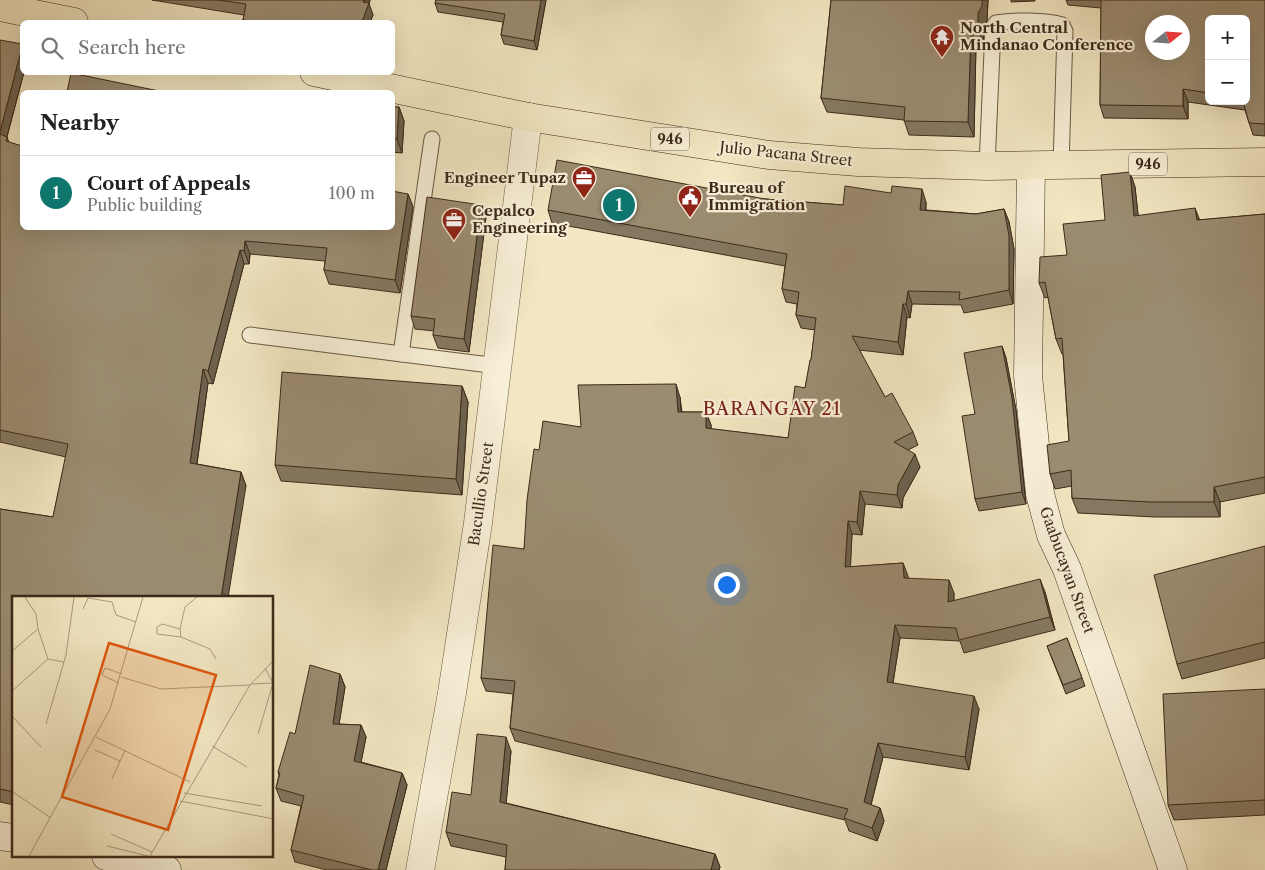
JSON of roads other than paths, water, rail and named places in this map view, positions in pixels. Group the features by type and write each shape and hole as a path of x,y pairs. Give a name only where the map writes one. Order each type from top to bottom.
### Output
{"main road":[{"path":"0,7 64,20"},
{"name":"Julio Pacana Street","path":"328,75 528,117 769,155 858,162 987,166 1265,162"},
{"name":"Bacullio Street","path":"420,870 452,694 478,523 528,117"},
{"name":"Gaabucayan Street","path":"1031,166 1028,376 1040,494 1051,535 1067,569 1173,870"},
{"path":"115,858 167,870"}],"lane":[{"path":"987,166 993,28 996,23 1004,22 1054,22 1062,25 1065,31 1061,166"},
{"path":"401,354 432,139"},
{"path":"250,336 498,366"}],"place":[{"name":"North Central Mindanao Conference","path":"942,58"},
{"name":"Engineer Tupaz","path":"584,199"},
{"name":"Court of Appeals","path":"619,205"},
{"name":"Bureau of Immigration","path":"690,218"},
{"name":"Cepalco Engineering","path":"454,241"}],"district":[{"name":"BARANGAY 21","path":"772,409"}]}
